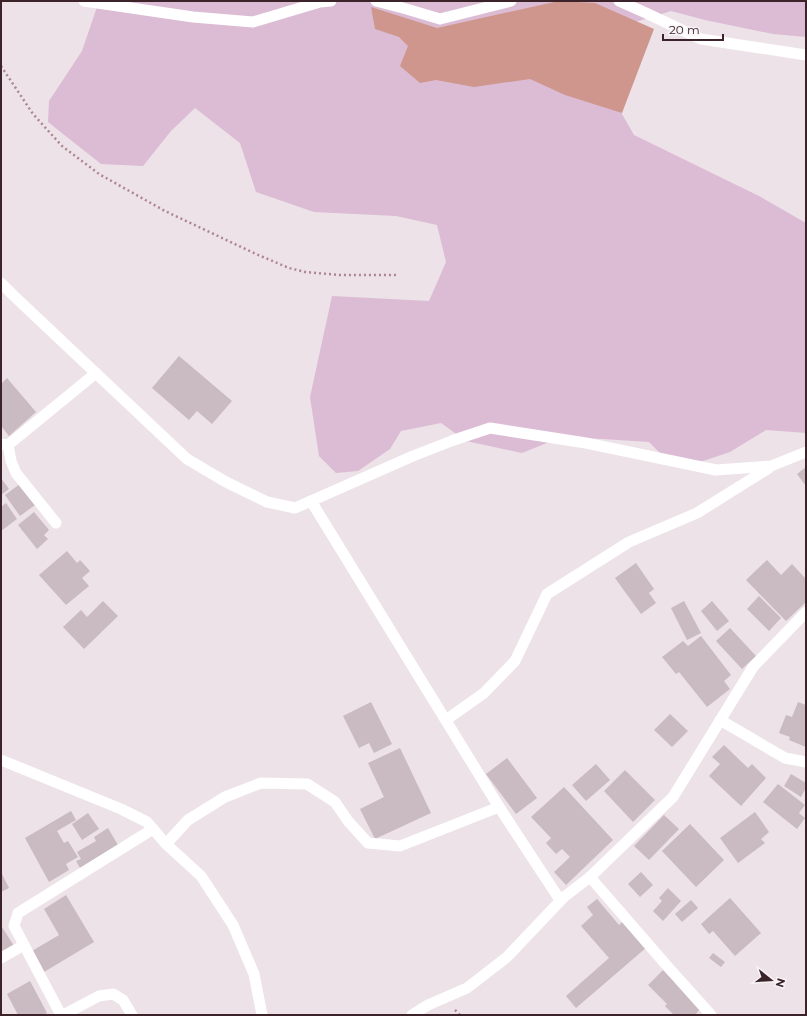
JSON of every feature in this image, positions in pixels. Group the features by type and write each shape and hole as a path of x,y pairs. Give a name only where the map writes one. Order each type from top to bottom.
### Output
{"street":[{"path":"84,1 193,17 253,22 320,2 331,1"},
{"path":"376,1 440,19 511,1"},
{"path":"619,1 701,39 806,55"},
{"path":"1,283 187,459 226,482 267,502 295,508 413,456 490,428 586,443 716,470 771,466"},
{"path":"56,523 16,473 4,444 96,373"},
{"path":"446,720 484,693 515,661 547,594 629,542 697,513 771,466 806,452"},
{"path":"311,501 499,807 560,900 563,898"},
{"path":"412,1015 428,1005 467,988 507,957 563,898 590,877 673,797 753,667 806,612"},
{"path":"720,720 785,758 806,762"},
{"path":"1,760 121,809 147,822 166,844 201,876 233,925 254,974 262,1015"},
{"path":"166,844 188,820 225,797 261,783 307,784 335,802 348,821 368,843 400,846 499,807"},
{"path":"132,1015 123,1000 113,994 99,996 62,1015 14,926 18,913 153,829"},
{"path":"590,877 711,1015"},
{"path":"1,958 24,945"}],"path":[{"path":"1,66 34,114 62,146 99,174 165,211 289,268 305,272 340,275 397,275"}],"shaded area":[{"path":"99,1 806,1 806,37 773,34 705,20 671,11 626,25 532,69 614,100 634,135 759,196 806,223 806,433 766,430 730,452 694,464 665,458 649,442 603,439 562,437 522,453 466,441 441,423 401,431 390,449 358,471 336,473 319,456 310,397 332,296 429,301 446,262 437,225 396,216 314,212 256,192 240,143 195,108 171,131 143,166 101,164 48,122 49,101 82,51"},
{"path":"559,1 595,3 654,29 622,113 565,95 530,79 474,87 436,80 420,83 400,66 408,46 399,37 375,29 371,7 437,28"}],"building":[{"path":"179,356 232,401 212,424 197,411 189,420 152,388"},
{"path":"7,378 36,412 9,436 1,426 1,384"},
{"path":"806,467 806,486 797,474"},
{"path":"1,478 9,489 1,495"},
{"path":"20,484 35,505 20,516 5,495"},
{"path":"6,503 17,519 1,531 1,507"},
{"path":"34,512 49,530 44,535 48,539 37,549 18,525"},
{"path":"67,551 77,563 80,560 90,571 82,578 89,586 66,605 39,575"},
{"path":"767,560 781,575 792,564 806,579 806,602 786,621 746,580"},
{"path":"636,563 654,589 649,593 656,603 641,614 615,578"},
{"path":"759,596 781,618 769,631 747,609"},
{"path":"103,601 118,616 84,649 63,627 81,610 87,617"},
{"path":"684,601 701,633 687,640 671,608"},
{"path":"712,601 729,621 717,631 701,611"},
{"path":"730,628 756,656 742,669 716,641"},
{"path":"701,636 731,675 724,681 730,689 707,707 679,672 676,674 662,657 683,641 688,646"},
{"path":"371,702 392,744 374,753 369,743 359,748 343,716"},
{"path":"798,702 806,705 806,747 789,740 790,737 779,733 786,715 792,717"},
{"path":"670,714 688,731 672,747 654,730"},
{"path":"724,745 748,768 752,764 766,778 741,806 709,776 720,764 712,757"},
{"path":"400,748 431,813 375,839 360,809 384,797 368,763"},
{"path":"507,758 537,798 516,814 486,774"},
{"path":"596,764 610,780 586,801 572,785"},
{"path":"625,770 655,800 633,822 604,791"},
{"path":"791,774 806,783 806,788 801,797 784,786"},
{"path":"778,784 805,805 799,813 805,818 797,829 763,802"},
{"path":"564,787 613,840 566,885 554,872 570,857 562,849 556,854 546,843 551,838 531,817"},
{"path":"71,811 76,820 57,831 64,843 68,841 78,857 66,864 69,870 49,882 25,838"},
{"path":"755,812 769,832 761,839 765,843 738,863 720,838"},
{"path":"88,813 99,829 82,840 72,824"},
{"path":"664,815 679,829 649,860 634,846"},
{"path":"690,824 724,860 696,887 662,851"},
{"path":"108,828 118,845 80,868 76,861 81,859 77,852 96,841 94,837"},
{"path":"1,872 9,888 1,892"},
{"path":"641,872 653,885 640,897 628,884"},
{"path":"668,888 681,901 663,921 653,911 662,901 659,898"},
{"path":"66,895 94,942 44,972 32,951 59,935 44,909"},
{"path":"730,898 761,933 735,956 713,931 709,934 701,924"},
{"path":"597,899 619,925 624,920 647,947 576,1008 566,996 609,958 581,926 593,915 587,907"},
{"path":"691,900 698,908 682,922 675,914"},
{"path":"1,927 14,946 1,953"},
{"path":"713,953 725,962 721,967 709,958"},
{"path":"663,970 701,1008 695,1015 674,1015 665,1006 667,1004 648,985"},
{"path":"30,981 47,1013 44,1015 18,1015 7,994"}]}
